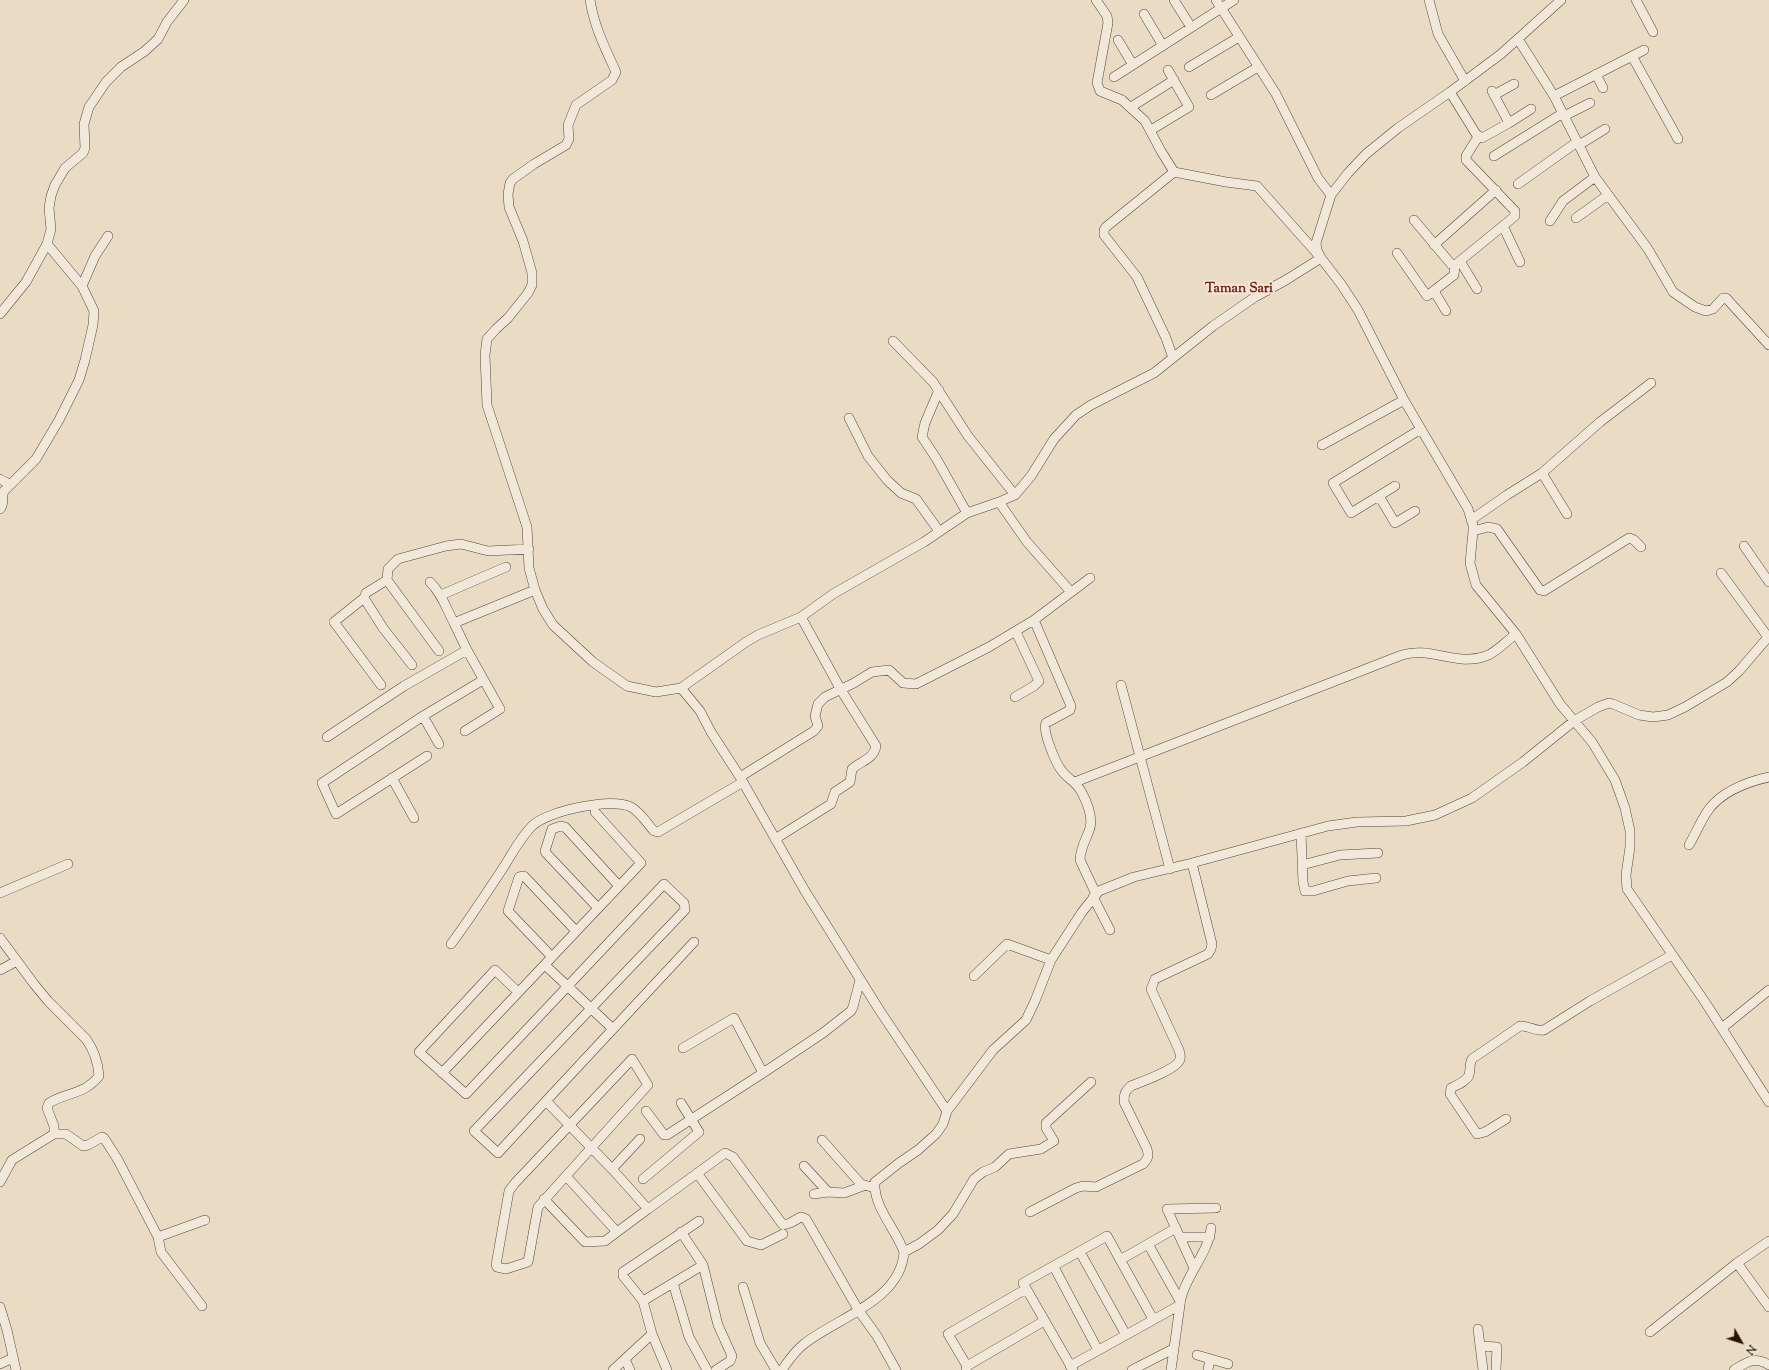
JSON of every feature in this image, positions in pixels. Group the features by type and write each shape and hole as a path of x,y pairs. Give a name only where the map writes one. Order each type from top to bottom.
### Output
{"street":[{"path":"0,314 26,282 47,244 51,229 49,208 55,185 64,168 84,150 84,124 89,107 106,82 121,67 158,39 166,22 184,0"},
{"path":"590,0 596,26 604,48 616,72 612,80 576,105 568,125 569,139 566,145 511,181 508,194 509,207 524,241 532,272 532,285 528,293 508,318 492,333 486,344 487,405 527,527 529,568 535,590 543,609 553,625 593,662 627,686 656,692 681,688 752,638 801,617 833,594 967,513 999,502 1015,494 1031,476 1054,439 1076,415 1091,405 1154,373 1213,326 1255,297 1321,258"},
{"path":"1096,0 1107,16 1108,23 1097,83 1101,92 1122,100 1145,121 1174,172 1226,182 1257,186 1321,258 1341,284 1358,310 1404,400 1465,504 1471,520 1473,531 1470,563 1473,579 1479,590 1516,634 1560,704 1602,756 1615,780 1621,794 1630,831 1630,847 1626,875 1627,889 1722,1028 1769,1102"},
{"path":"1174,0 1191,27"},
{"path":"1114,77 1191,27 1219,4 1234,0"},
{"path":"1429,0 1438,34 1465,81"},
{"path":"1321,258 1317,250 1316,243 1331,195 1348,173 1366,154 1398,128 1465,81 1518,39 1561,0"},
{"path":"1636,0 1653,32"},
{"path":"1219,4 1276,94 1318,178 1331,195"},
{"path":"1144,14 1163,46"},
{"path":"1189,68 1239,37"},
{"path":"1518,39 1554,96 1595,177 1645,244 1673,292 1695,307 1706,312 1713,308 1723,298 1726,298 1769,345"},
{"path":"1118,40 1133,65"},
{"path":"1554,96 1644,50"},
{"path":"1632,56 1678,139"},
{"path":"1211,95 1258,67"},
{"path":"1151,130 1189,107 1168,70"},
{"path":"1596,74 1604,88"},
{"path":"1131,107 1174,80"},
{"path":"1510,123 1493,93 1514,84"},
{"path":"1450,92 1478,137"},
{"path":"1494,156 1564,115 1590,103"},
{"path":"1478,137 1485,137 1531,109"},
{"path":"1518,184 1578,144 1606,129"},
{"path":"1414,220 1451,264 1457,263 1514,216 1515,211 1466,160 1466,156 1478,137"},
{"path":"1173,358 1166,338 1137,276 1104,235 1104,230 1174,172"},
{"path":"1550,221 1563,201 1595,177"},
{"path":"1434,245 1496,190"},
{"path":"1576,218 1608,195"},
{"path":"1503,226 1520,262"},
{"path":"82,286 95,256 108,236"},
{"path":"0,510 3,505 3,494 9,484 36,459 59,420 79,380 88,346 94,311 82,286 47,244"},
{"path":"1397,253 1427,296 1454,275 1457,263"},
{"path":"1457,263 1477,289"},
{"path":"1434,291 1446,311"},
{"path":"893,340 925,372 939,390 968,436 1015,494"},
{"path":"1471,520 1507,494 1542,473 1606,417 1651,383"},
{"path":"939,390 925,423 922,437 936,458 967,513"},
{"path":"1322,445 1404,400"},
{"path":"849,418 868,456 883,475 899,492 916,499 939,531"},
{"path":"1395,486 1351,513 1333,483 1421,428"},
{"path":"1542,473 1567,514"},
{"path":"0,479 9,484"},
{"path":"1379,496 1395,523 1415,511"},
{"path":"999,502 1027,542 1071,592"},
{"path":"1473,531 1488,526 1497,529 1540,590 1544,591 1629,538 1641,547"},
{"path":"439,651 387,580 388,569 398,559 446,546 461,544 488,551 529,549"},
{"path":"1744,546 1769,582"},
{"path":"441,595 506,566"},
{"path":"782,1370 804,1344 859,1311 878,1297 895,1278 904,1260 904,1252 879,1204 874,1188 875,1182 918,1150 936,1134 943,1124 948,1111 993,1050 1026,1020 1051,960 1095,896 1107,887 1134,877 1170,869 1344,823 1406,821 1423,818 1448,810 1486,789 1523,762 1574,721 1598,707 1609,703 1646,717 1668,715 1685,708 1727,682 1739,671 1768,636 1721,573"},
{"path":"451,944 472,916 523,837 536,821 544,817 586,806 607,803 621,804 634,808 654,831 658,832 742,780 814,731 818,726 816,716 818,704 825,696 841,690 872,672 889,670 903,683 916,684 1016,632 1090,578"},
{"path":"381,685 334,622 364,598 366,593 387,580"},
{"path":"430,582 441,595 467,650 500,710 465,731"},
{"path":"454,623 535,590"},
{"path":"364,598 383,628 412,665"},
{"path":"775,839 831,804 836,792 850,782 852,769 869,758 876,746 841,690 801,617"},
{"path":"1034,620 1071,706 1070,710 1046,723 1046,735 1060,768 1081,790 1091,819 1089,831 1080,854 1080,860 1110,930"},
{"path":"1015,697 1034,686 1039,681 1016,632"},
{"path":"1075,782 1410,653 1424,652 1456,659 1480,658 1494,651 1516,634"},
{"path":"326,737 404,686 467,650"},
{"path":"426,756 336,814 322,783 423,716 483,680"},
{"path":"1121,685 1170,869"},
{"path":"681,688 700,711 711,732 742,780 775,839 860,980 948,1111"},
{"path":"423,716 439,744"},
{"path":"1690,845 1709,809 1720,798 1731,790 1769,777"},
{"path":"392,778 414,818"},
{"path":"442,1073 641,862 596,812"},
{"path":"598,908 546,853 545,851 552,829 561,826 565,827 619,886"},
{"path":"1301,835 1334,829 1365,827"},
{"path":"1301,835 1304,890 1307,891 1348,881 1376,878"},
{"path":"1302,865 1340,855 1378,853"},
{"path":"1030,1212 1076,1188 1083,1186 1096,1187 1143,1164 1147,1159 1149,1154 1124,1102 1124,1096 1126,1091 1131,1086 1172,1068 1181,1058 1179,1050 1151,989 1155,979 1208,954 1212,949 1192,863"},
{"path":"0,893 68,864"},
{"path":"552,957 508,911 520,877 524,876 576,931"},
{"path":"518,992 495,970 419,1052 466,1094 664,884 684,903 685,910 474,1131 498,1153 694,942"},
{"path":"0,938 48,1001 91,1045 98,1065 99,1076 92,1085 48,1105 48,1110 54,1126 54,1134"},
{"path":"974,976 1007,944 1051,960"},
{"path":"1506,1119 1485,1132 1477,1134 1450,1094 1451,1088 1469,1075 1470,1063 1472,1059 1520,1026 1525,1025 1539,1031 1544,1030 1590,1001 1672,955"},
{"path":"0,970 17,961"},
{"path":"545,965 613,1029"},
{"path":"646,1111 666,1136 763,1073 822,1033 851,1011 860,980"},
{"path":"1722,1028 1769,990"},
{"path":"683,1048 734,1018 763,1073"},
{"path":"632,1059 648,1085 591,1148 538,1206 528,1262 506,1270 497,1267 496,1265 510,1191 515,1183 632,1059"},
{"path":"904,1252 919,1244 938,1230 953,1214 974,1179 983,1172 995,1167 1009,1154 1041,1149 1054,1141 1046,1128 1046,1123 1091,1082"},
{"path":"546,1102 612,1169 648,1210"},
{"path":"643,1180 698,1134 699,1130 681,1103"},
{"path":"0,1182 12,1160 54,1134 66,1134 83,1146 88,1145 102,1137 104,1138 118,1160 158,1237 160,1248 165,1257 202,1306"},
{"path":"612,1169 640,1138"},
{"path":"822,1140 864,1186"},
{"path":"544,1199 585,1242 605,1241 725,1153 733,1157 783,1225 801,1217 806,1219 859,1311 877,1336 896,1370"},
{"path":"804,1166 828,1192"},
{"path":"697,1173 747,1241 761,1245 783,1234"},
{"path":"566,1176 617,1232"},
{"path":"814,1194 828,1192 844,1193 864,1186 874,1188"},
{"path":"1194,1268 1167,1208 1216,1208"},
{"path":"158,1237 205,1220"},
{"path":"667,1370 652,1334 643,1301 623,1276 623,1272 698,1221"},
{"path":"1120,1260 1176,1228"},
{"path":"1171,1370 1180,1303 1194,1268 1210,1237 1211,1228"},
{"path":"681,1232 703,1265 718,1325 732,1356 730,1361 716,1370"},
{"path":"1153,1319 1107,1236 1023,1283 1072,1368 1098,1350 1126,1335 1153,1319 1180,1303"},
{"path":"1180,1237 1210,1237"},
{"path":"1650,1332 1737,1263 1769,1241"},
{"path":"1148,1244 1180,1303"},
{"path":"1080,1252 1126,1335"},
{"path":"1737,1263 1769,1307"},
{"path":"643,1301 703,1265"},
{"path":"1054,1267 1098,1350"},
{"path":"673,1283 689,1337 707,1370"},
{"path":"743,1287 760,1343 776,1370"},
{"path":"1026,1289 948,1334 966,1368 1044,1321"},
{"path":"0,1307 16,1370"},
{"path":"1478,1329 1483,1370"},
{"path":"613,1370 652,1334"},
{"path":"1480,1346 1498,1347 1496,1370"},
{"path":"1132,1370 1173,1349"},
{"path":"1197,1355 1228,1364"},
{"path":"0,1364 13,1358"},
{"path":"625,1359 630,1370"},
{"path":"1208,1370 1210,1359"},
{"path":"1734,1370 1750,1360 1759,1360 1769,1365"}],"district":[{"name":"Taman Sari","path":"1239,290"}]}
